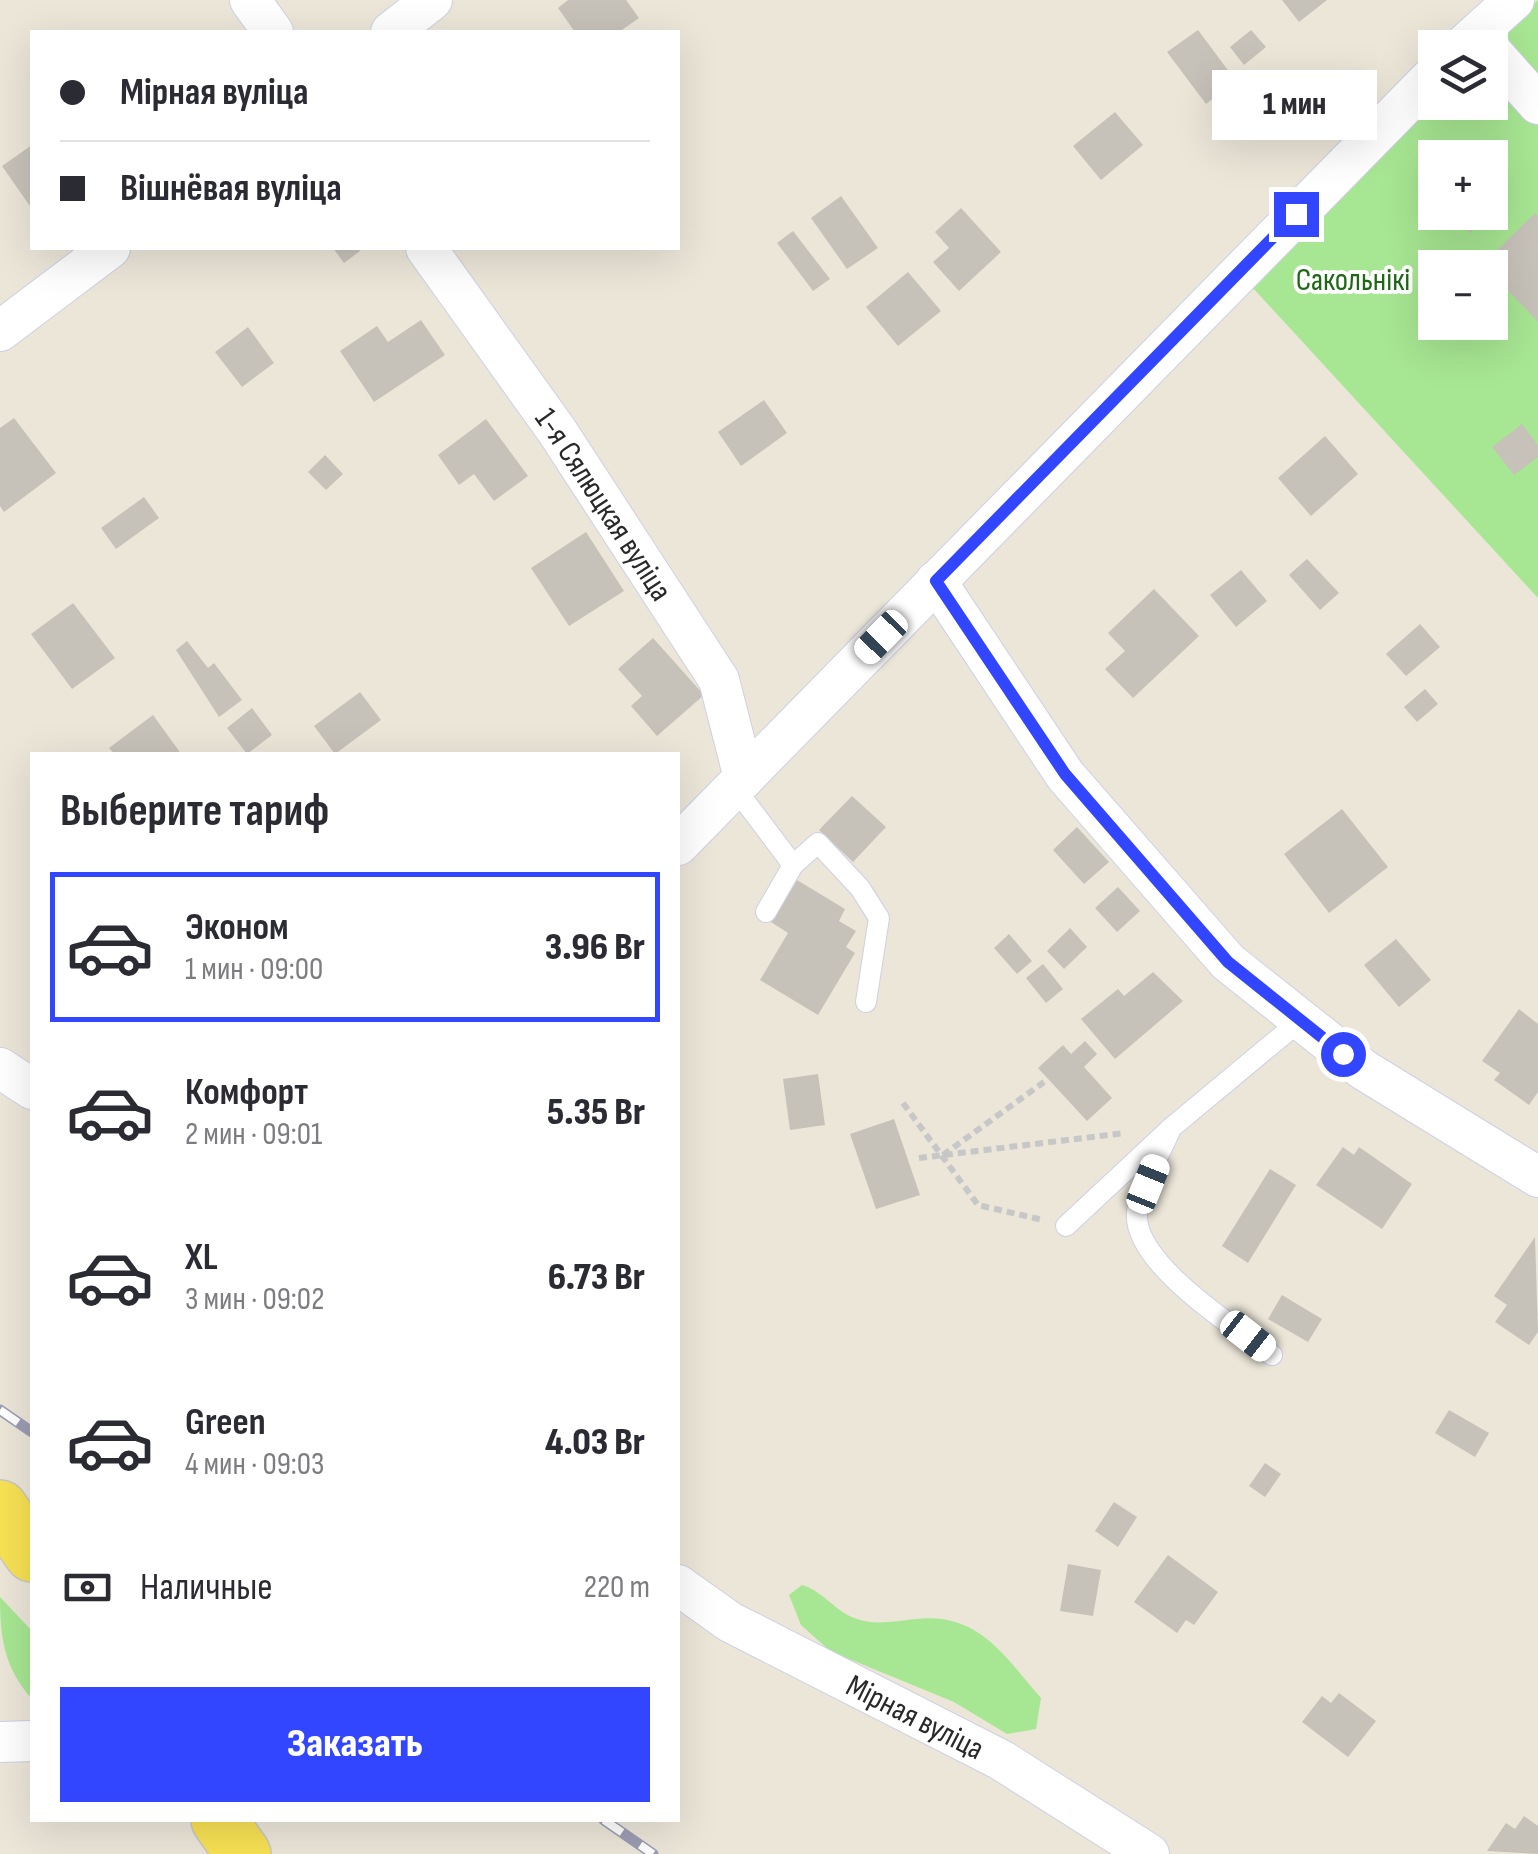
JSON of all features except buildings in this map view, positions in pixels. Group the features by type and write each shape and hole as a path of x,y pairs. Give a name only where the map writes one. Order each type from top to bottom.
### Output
{"main road":[{"path":"0,1508 30,1551"},
{"path":"221,1822 243,1854"}],"street":[{"path":"250,0 272,30"},
{"path":"394,30 432,0"},
{"path":"1489,30 1514,0"},
{"path":"1508,74 1538,104"},
{"path":"680,842 1418,91"},
{"path":"0,331 107,250"},
{"name":"1-я Сялюцкая вуліца","path":"427,250 557,431 719,680 740,783"},
{"path":"936,581 1065,774 1228,962 1364,1070 1538,1176"},
{"path":"0,1068 30,1088"},
{"name":"Мірная вуліца","path":"680,1587 730,1622 1001,1760 1149,1854"},
{"path":"0,1742 30,1741"}],"lane":[{"path":"740,783 794,866"},
{"path":"766,912 794,866 818,843 860,888 879,918 866,1002"},
{"path":"1066,1226 1171,1128 1301,1020"},
{"path":"1171,1128 1137,1213 1146,1248 1176,1280 1272,1355"}],"path":[{"path":"942,1156 1044,1082"},
{"path":"903,1103 978,1205 1066,1226"},
{"path":"920,1158 1171,1128"}],"green space":[{"name":"Сакольнікі","path":"1538,0 1538,598 1240,274 1418,117 1418,120 1508,120 1508,30 1504,30"},
{"path":"802,1585 847,1615 862,1620 938,1619 973,1630 1002,1653 1041,1698 1036,1729 1007,1734 954,1702 830,1651 801,1625 789,1595"},
{"path":"0,1597 30,1629 30,1696 10,1664 1,1625"}],"railway":[{"path":"0,1410 30,1431"},
{"path":"607,1822 653,1854"}],"route":[{"path":"1296,214 936,581 1065,774 1228,962 1343,1054"}]}
